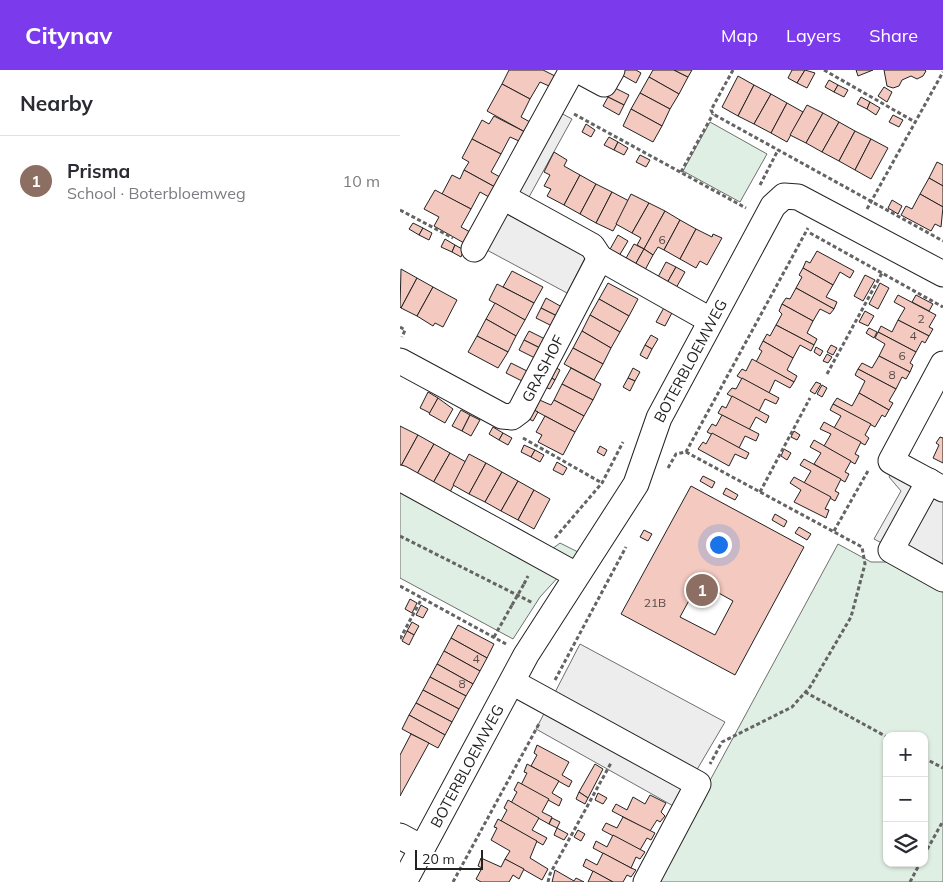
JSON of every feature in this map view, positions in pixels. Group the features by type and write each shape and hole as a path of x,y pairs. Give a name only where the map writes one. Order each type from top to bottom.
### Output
{"street":[{"path":"474,249 572,70"},
{"path":"578,70 604,84 612,70"},
{"name":"BOTERBLOEMWEG","path":"404,882 526,655 636,484 659,418 773,206 784,196 798,197 943,274"},
{"path":"503,197 592,246 600,258 710,320"},
{"name":"GRASHOF","path":"400,361 502,416 512,417 520,411 600,258"},
{"path":"943,364 891,461 936,485 891,550 943,579"},
{"path":"400,478 576,575"},
{"path":"512,682 698,784 646,882"},
{"path":"400,836 422,848"}],"path":[{"path":"681,172 713,114 711,110 733,70"},
{"path":"824,70 915,122"},
{"path":"853,226 872,203 943,72"},
{"path":"554,103 747,208"},
{"path":"713,114 943,242"},
{"path":"686,452 807,231 818,207"},
{"path":"400,210 474,249"},
{"path":"807,231 943,307"},
{"path":"827,374 882,273"},
{"path":"400,327 405,330 400,341"},
{"path":"760,492 810,398"},
{"path":"512,417 515,433 627,498"},
{"path":"667,471 676,454 686,452 862,547 864,564 851,617 805,692 792,707 722,742"},
{"path":"834,531 870,467 891,461"},
{"path":"400,536 552,612"},
{"path":"453,882 550,704 550,689 630,541"},
{"path":"494,637 524,584"},
{"path":"400,586 526,655"},
{"path":"400,639 422,598"},
{"path":"805,692 883,735"},
{"path":"548,882 550,874 622,743"},
{"path":"928,760 943,768"},
{"path":"928,848 943,821"},
{"path":"910,882 918,867"}],"green space":[{"path":"710,122 767,154 740,202 683,171"},
{"path":"400,487 536,561 560,543 578,552 571,563 540,597 513,639 400,578"},
{"path":"838,544 871,562 888,562 943,592 943,882 655,882"}],"shaded area":[{"path":"559,112 572,119 529,197 516,190"},
{"path":"505,213 586,256 567,293 485,249"},
{"path":"901,456 943,480 943,575 874,539 901,491 889,477"},
{"path":"580,644 725,722 675,807 536,729"}],"building":[{"path":"509,70 543,70 555,76 549,86 540,82 530,99 502,84"},
{"path":"622,70 636,70 641,73 636,83 620,74"},
{"path":"653,70 674,70 688,77 679,94 649,77"},
{"path":"674,70 692,70 688,77"},
{"path":"792,70 805,70 797,83 788,78"},
{"path":"805,70 815,73 807,88 797,83"},
{"path":"856,70 873,70 858,76"},
{"path":"884,70 926,71 923,76 917,79 911,76 902,80 899,86 893,88 887,86"},
{"path":"738,76 754,85 738,116 722,107"},
{"path":"649,77 679,94 670,109 640,93"},
{"path":"829,80 838,85 834,92 825,87"},
{"path":"502,84 530,99 521,117 530,122 525,132 487,111"},
{"path":"754,85 771,94 754,124 738,116"},
{"path":"838,85 848,90 844,97 834,92"},
{"path":"613,87 629,95 624,105 608,97"},
{"path":"884,87 892,92 887,102 878,96"},
{"path":"640,93 670,109 662,126 631,109"},
{"path":"771,94 787,103 771,133 754,124"},
{"path":"608,97 624,105 619,115 603,106"},
{"path":"861,97 870,102 867,109 857,104"},
{"path":"870,102 880,108 876,115 867,109"},
{"path":"787,103 803,112 787,142 771,133"},
{"path":"807,105 823,113 806,143 790,135"},
{"path":"631,109 662,126 653,142 623,126"},
{"path":"823,113 839,122 822,152 806,143"},
{"path":"893,115 903,120 899,127 889,122"},
{"path":"494,116 525,132 519,141 510,137 501,154 472,139 482,120 489,124"},
{"path":"839,122 855,131 839,161 822,152"},
{"path":"586,124 595,130 591,137 582,132"},
{"path":"855,131 871,139 855,170 839,161"},
{"path":"609,137 618,142 614,150 604,145"},
{"path":"472,139 501,154 491,172 500,177 495,187 464,170 469,162 462,158"},
{"path":"871,139 888,148 871,179 855,170"},
{"path":"618,142 628,148 624,155 614,150"},
{"path":"554,152 567,160 564,166 580,175 564,205 547,196 551,189 544,186 550,175 544,172"},
{"path":"640,155 650,160 646,167 636,162"},
{"path":"937,162 943,165 943,186 929,178"},
{"path":"464,170 495,187 489,197 480,192 471,209 442,194 452,175 460,179"},
{"path":"580,175 596,184 580,214 564,205"},
{"path":"929,178 943,186 943,207 920,194"},
{"path":"596,184 612,192 596,223 580,214"},
{"path":"435,190 471,209 461,227 470,232 464,243 434,226 439,217 424,209"},
{"path":"612,192 629,201 613,231 596,223"},
{"path":"631,194 649,203 632,233 616,224"},
{"path":"920,194 943,207 941,227 935,224 931,231 901,215 906,206 912,209"},
{"path":"892,200 902,206 898,214 888,208"},
{"path":"649,203 665,211 644,249 637,245 641,238 632,233"},
{"path":"665,211 680,220 664,250 658,247 653,255 644,249"},
{"path":"680,220 696,229 680,259 664,250"},
{"path":"413,223 423,228 419,235 409,229"},
{"path":"423,228 432,233 429,240 419,235"},
{"path":"696,229 712,237 713,234 722,238 707,265 700,261 696,268 680,259"},
{"path":"618,235 628,241 619,256 609,251"},
{"path":"445,239 455,245 452,252 441,247"},
{"path":"634,244 644,249 635,265 625,260"},
{"path":"455,245 464,250 461,257 452,252"},
{"path":"644,249 653,255 645,270 635,265"},
{"path":"817,251 854,271 850,278 840,272 833,285 803,268 806,261 810,263"},
{"path":"666,262 676,267 667,283 658,277"},
{"path":"676,267 685,272 676,288 667,283"},
{"path":"803,268 833,285 826,297 837,302 834,309 796,288 802,277 799,275"},
{"path":"401,269 417,278 401,308 400,307"},
{"path":"512,271 543,287 534,303 503,287"},
{"path":"865,275 875,280 863,301 854,296"},
{"path":"417,278 433,287 417,316 401,308"},
{"path":"608,283 638,299 629,316 599,299"},
{"path":"880,283 889,288 878,309 869,304"},
{"path":"497,284 534,303 525,320 489,300"},
{"path":"433,287 457,300 443,327 435,323 433,326 417,316"},
{"path":"796,288 834,309 830,314 820,309 813,321 782,304 786,298 790,299"},
{"path":"898,295 936,315 929,327 933,329 929,336 898,320 905,308 894,302"},
{"path":"916,295 933,304 929,311 912,302"},
{"path":"546,298 562,307 557,316 541,308"},
{"path":"599,299 629,316 620,332 590,315"},
{"path":"495,303 525,320 516,336 486,319"},
{"path":"666,304 674,309 665,326 656,322"},
{"path":"782,304 813,321 807,333 817,339 814,345 776,325 782,314 779,311"},
{"path":"541,308 557,316 552,326 536,318"},
{"path":"865,311 874,316 868,326 859,322"},
{"path":"590,315 620,332 611,348 582,331"},
{"path":"486,319 516,336 508,352 477,336"},
{"path":"898,320 929,336 925,343 922,341 916,352 878,332 881,326 892,332"},
{"path":"776,325 814,345 811,351 800,345 793,358 763,341 767,334 770,336"},
{"path":"869,328 877,332 874,338 866,333"},
{"path":"529,331 545,339 540,348 524,340"},
{"path":"582,331 611,348 603,364 573,348"},
{"path":"878,332 916,352 910,363 913,365 910,372 879,356 885,344 875,338"},
{"path":"651,335 658,339 652,349 645,345"},
{"path":"477,336 508,352 498,368 468,352"},
{"path":"524,340 540,348 535,358 519,350"},
{"path":"763,341 793,358 787,370 797,376 794,382 756,362 762,351 759,349"},
{"path":"645,345 652,349 647,359 640,355"},
{"path":"831,345 837,348 833,355 827,352"},
{"path":"816,347 823,351 820,356 814,352"},
{"path":"573,348 603,364 594,380 564,364"},
{"path":"827,354 832,357 828,363 823,361"},
{"path":"879,356 910,372 906,379 902,377 896,389 858,369 862,363 872,368"},
{"path":"752,359 794,382 790,388 775,380 769,393 737,376 742,369 746,371"},
{"path":"511,363 527,371 522,381 506,373"},
{"path":"553,366 560,370 555,380 548,376"},
{"path":"571,368 601,384 593,400 562,384"},
{"path":"633,368 640,372 635,381 628,378"},
{"path":"858,369 896,389 889,401 893,403 889,410 859,393 865,381 855,375"},
{"path":"548,376 555,380 550,389 542,386"},
{"path":"628,378 635,381 630,391 623,387"},
{"path":"742,378 779,398 776,404 765,399 759,411 727,394 732,388 736,389"},
{"path":"816,382 821,384 815,394 810,391"},
{"path":"562,384 593,400 584,416 554,400"},
{"path":"822,385 827,388 822,397 817,394"},
{"path":"428,392 438,398 430,413 420,408"},
{"path":"859,393 889,410 885,417 882,415 875,427 833,404 837,398 852,406"},
{"path":"732,396 769,416 766,423 756,417 749,430 718,413 722,406 726,408"},
{"path":"438,398 453,409 445,423 429,414"},
{"path":"535,398 551,405 554,400 584,416 575,432 530,408"},
{"path":"833,404 871,424 865,435 869,438 865,445 834,428 841,416 830,410"},
{"path":"530,408 538,412 533,421 525,417"},
{"path":"461,410 470,415 462,431 452,426"},
{"path":"470,415 480,420 471,436 462,431"},
{"path":"722,415 759,434 756,441 745,436 739,448 707,432 712,424 716,426"},
{"path":"545,416 575,432 563,455 538,442 542,435 536,432"},
{"path":"824,422 861,442 855,454 859,456 855,464 824,446 831,434 820,429"},
{"path":"400,426 418,435 401,466 400,465"},
{"path":"493,427 503,433 499,440 489,434"},
{"path":"794,431 800,435 797,440 791,437"},
{"path":"503,433 512,438 508,445 499,440"},
{"path":"712,433 749,453 746,459 735,454 729,466 698,449 703,442 706,444"},
{"path":"418,435 434,444 417,474 401,466"},
{"path":"940,437 943,438 943,463 933,458 939,445 936,443"},
{"path":"814,440 851,461 845,472 849,474 845,482 814,464 821,453 810,447"},
{"path":"434,444 450,453 433,483 417,474"},
{"path":"524,445 535,450 531,457 521,452"},
{"path":"600,446 607,450 604,456 597,452"},
{"path":"784,449 791,453 787,460 781,456"},
{"path":"535,450 544,455 540,462 531,457"},
{"path":"450,453 466,462 450,492 433,483"},
{"path":"469,454 486,463 469,494 453,485"},
{"path":"804,459 841,479 835,491 839,493 835,501 804,483 811,471 800,465"},
{"path":"557,462 567,468 563,475 553,470"},
{"path":"486,463 502,472 485,502 469,494"},
{"path":"502,472 518,481 501,511 485,502"},
{"path":"703,476 715,482 712,488 700,481"},
{"path":"794,477 831,497 825,509 829,510 826,518 794,502 801,490 790,483"},
{"path":"518,481 534,490 518,520 501,511"},
{"path":"691,486 804,547 735,675 621,614","holes":["699,582 733,601 715,635 680,617"]},
{"path":"726,488 738,495 735,500 723,494"},
{"path":"534,490 550,499 534,529 518,520"},
{"path":"775,514 787,521 784,527 772,520"},
{"path":"799,527 811,534 807,540 795,533"},
{"path":"644,530 652,534 648,541 640,537"},
{"path":"410,599 417,603 412,613 405,609"},
{"path":"421,605 428,609 423,618 416,615"},
{"path":"412,622 419,626 414,635 407,631"},
{"path":"458,625 494,644 487,658 451,638"},
{"path":"407,631 414,635 409,645 402,641"},
{"path":"451,638 487,658 480,671 444,651"},
{"path":"444,651 480,671 473,684 437,664"},
{"path":"437,664 473,684 466,696 430,677"},
{"path":"430,677 466,696 459,709 423,690"},
{"path":"423,690 459,709 452,722 416,703"},
{"path":"416,703 452,722 445,735 409,715"},
{"path":"409,715 445,735 438,748 402,729"},
{"path":"411,734 429,743 400,796 400,755"},
{"path":"537,745 569,762 562,775 572,781 569,787 531,766 537,755 534,753"},
{"path":"527,764 559,781 552,793 562,799 559,806 521,785 527,773 524,772"},
{"path":"595,764 603,769 588,798 579,792"},
{"path":"518,782 549,799 542,812 552,817 549,824 511,803 517,792 514,790"},
{"path":"579,792 588,798 585,804 576,799"},
{"path":"598,793 607,798 603,804 595,800"},
{"path":"650,795 666,803 661,812 665,816 660,822 657,820 650,831 612,811 616,804 627,810 633,797 645,804"},
{"path":"508,800 539,818 532,830 547,838 543,845 501,821 507,810 504,808"},
{"path":"623,817 655,833 651,840 647,838 640,850 602,830 606,823 617,828"},
{"path":"552,818 560,822 557,828 549,824"},
{"path":"498,819 537,841 530,858 548,869 542,880 505,859 510,851 491,840 497,828 494,827"},
{"path":"557,828 568,834 564,840 554,835"},
{"path":"578,830 585,834 581,841 574,837"},
{"path":"613,835 645,852 640,859 636,857 631,868 593,848 596,841 607,847"},
{"path":"603,853 636,870 631,877 627,875 623,882 613,882 583,866 586,859 597,865"},
{"path":"481,858 501,867 505,859 524,869 519,879 513,875 509,882 481,882 476,879 482,868 478,866"},
{"path":"555,870 574,881 576,878 584,882 552,882"},
{"path":"593,871 613,882 588,882"}],"place":[{"name":"Prisma","path":"702,590"}]}
